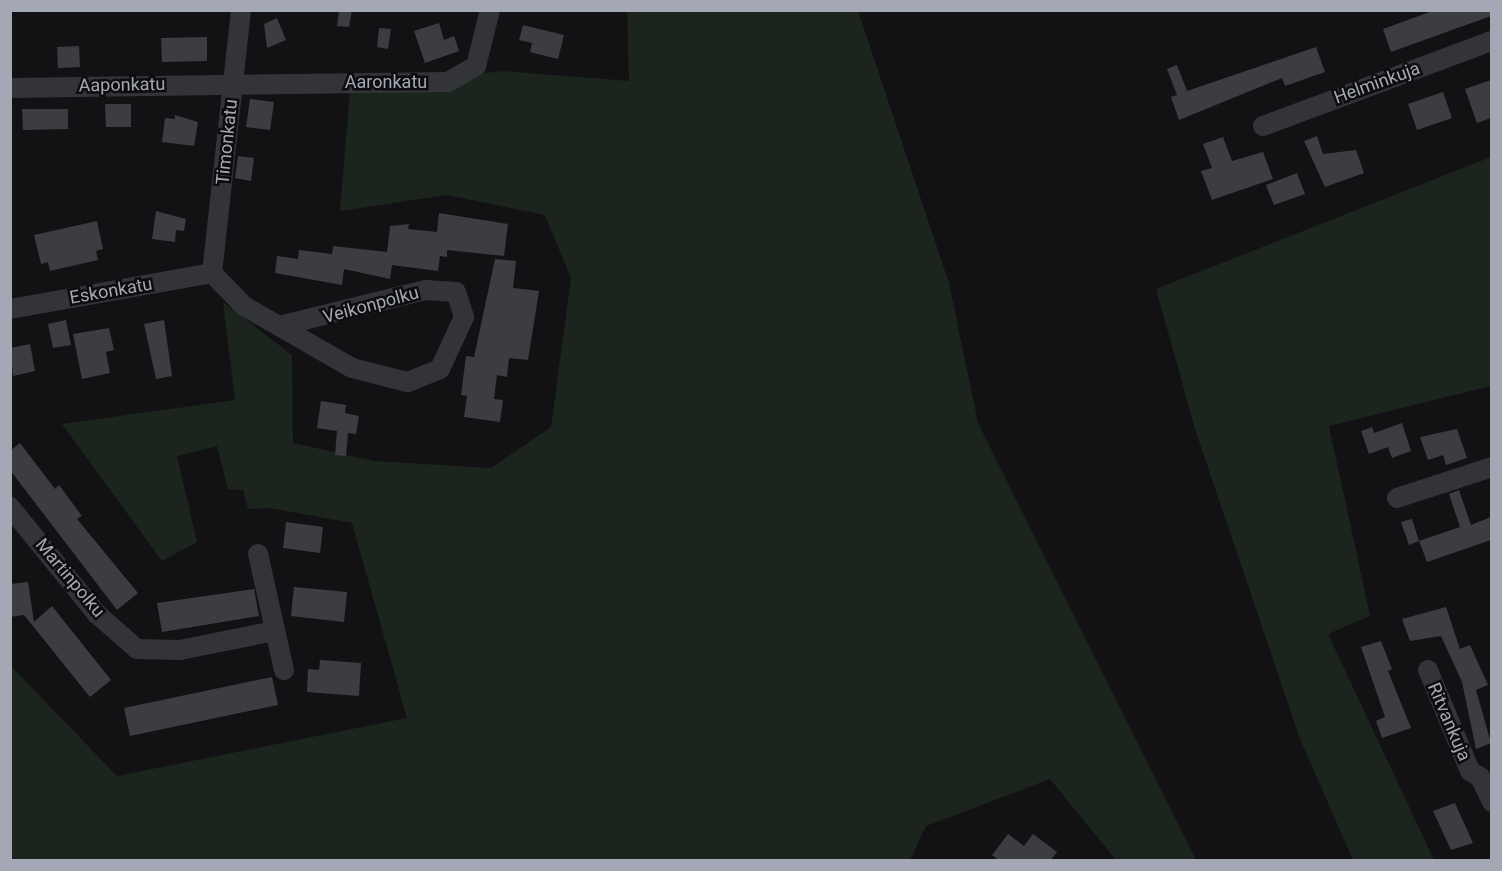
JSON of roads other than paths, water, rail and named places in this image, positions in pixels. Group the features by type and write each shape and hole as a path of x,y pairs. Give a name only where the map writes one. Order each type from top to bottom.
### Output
{"street":[{"name":"Timonkatu","path":"212,273 241,10"},
{"name":"Aaronkatu","path":"233,83 448,82 476,66 490,10"},
{"name":"Helminkuja","path":"1263,126 1491,41"},
{"name":"Aaponkatu","path":"10,88 233,83"},
{"name":"Eskonkatu","path":"10,309 212,273"},
{"name":"Veikonpolku","path":"212,273 244,306 352,368 407,382 440,369 464,317 456,292 426,290 279,326"},
{"path":"1397,498 1491,467"},
{"name":"Martinpolku","path":"10,507 97,614 137,649 180,650 274,631"},
{"path":"258,554 284,670"},
{"name":"Ritvankuja","path":"1428,670 1470,771 1480,777 1491,802"}]}
